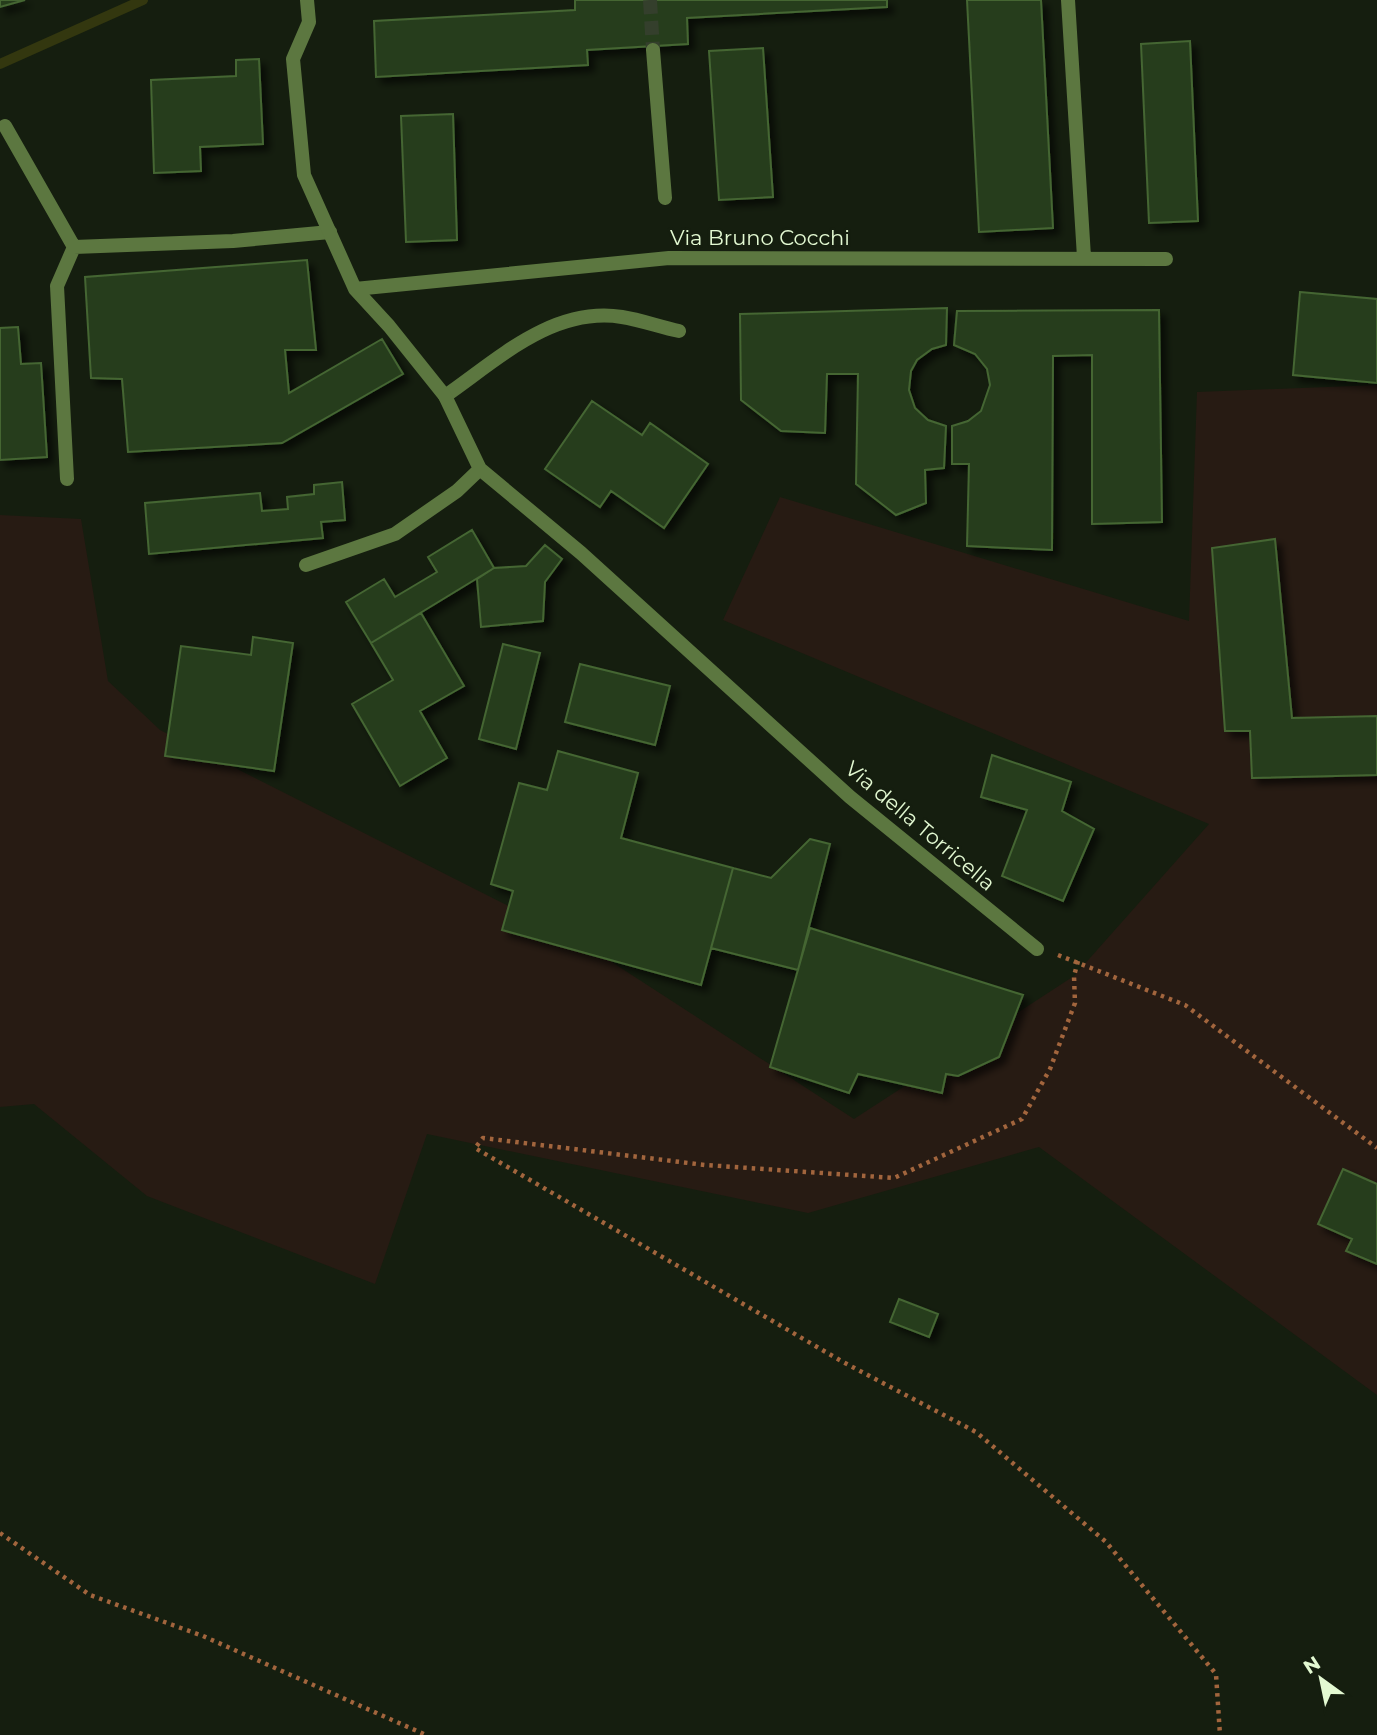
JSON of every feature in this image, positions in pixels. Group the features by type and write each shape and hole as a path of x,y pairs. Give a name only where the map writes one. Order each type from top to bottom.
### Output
{"street":[{"name":"Via della Torricella","path":"307,0 309,22 293,59 304,175 355,289 390,326 445,396 480,469 581,553 850,797 1037,949"},
{"path":"1068,0 1084,257"},
{"path":"653,50 665,198"},
{"path":"5,126 74,247"},
{"path":"74,247 233,241 330,232"},
{"path":"67,479 57,286 74,247"},
{"name":"Via Bruno Cocchi","path":"355,289 669,258 950,260 1084,257 1166,260"},
{"path":"445,396 539,331 579,318 620,317 679,331"},
{"path":"306,565 394,534 457,491 480,469"}],"path":[{"path":"1037,949 1078,961 1185,1005 1377,1148"},
{"path":"1078,961 1074,976 1075,1003 1050,1069 1022,1119 894,1178 705,1165 483,1138 475,1148 843,1362 976,1432 1106,1542 1216,1674 1220,1735"},
{"path":"0,1533 90,1595 204,1636 426,1735"}],"shaded area":[{"path":"1377,385 1377,1395 1039,1147 808,1213 427,1134 375,1284 147,1196 34,1104 0,1107 0,515 81,519 108,681 160,730 584,944 854,1119 1074,976 1209,824 723,620 780,497 1189,621 1197,392"}],"building":[{"path":"0,0 25,0 0,7"},
{"path":"575,0 887,0 887,7 687,18 688,44 587,50 588,65 376,77 374,21 575,10"},
{"path":"967,0 1041,0 1053,228 979,232"},
{"path":"1190,41 1198,221 1149,223 1141,44"},
{"path":"763,48 773,197 719,200 709,51"},
{"path":"259,59 263,144 200,147 201,171 154,173 151,80 236,76 236,60"},
{"path":"453,114 457,240 406,242 401,116"},
{"path":"307,260 316,350 285,350 289,393 382,339 403,374 282,443 128,452 122,379 91,378 85,277"},
{"path":"1300,292 1377,299 1377,383 1293,375"},
{"path":"947,308 946,345 932,349 917,360 911,371 909,390 915,408 928,420 946,426 944,468 925,470 926,503 896,515 856,484 858,374 827,374 825,433 781,431 741,400 740,314"},
{"path":"1159,310 1162,522 1092,524 1092,355 1053,356 1052,550 967,546 969,464 952,464 952,426 968,421 981,411 990,385 987,369 975,354 954,345 957,311"},
{"path":"18,327 21,364 41,363 47,457 0,460 0,328"},
{"path":"592,401 642,435 650,423 708,464 664,528 611,491 600,507 545,469"},
{"path":"342,482 345,520 321,522 323,538 149,554 145,503 260,493 262,511 288,509 287,497 314,494 314,485"},
{"path":"472,530 494,568 371,643 346,602 384,579 395,597 437,572 428,557"},
{"path":"1275,539 1292,718 1377,716 1377,775 1252,778 1250,731 1225,731 1212,548"},
{"path":"545,545 562,559 545,582 543,621 481,627 477,579 494,568 526,566"},
{"path":"421,613 464,686 420,711 447,758 400,786 352,704 393,680 371,643"},
{"path":"253,637 293,643 274,771 165,756 181,646 251,655"},
{"path":"503,644 540,653 516,749 479,739"},
{"path":"580,664 670,686 655,745 565,722"},
{"path":"558,751 638,773 621,838 733,868 701,985 502,930 513,891 491,884 519,783 547,790"},
{"path":"992,755 1071,782 1062,811 1094,829 1063,901 1002,876 1027,810 981,797"},
{"path":"810,839 830,844 798,970 711,948 733,868 771,878"},
{"path":"810,928 1023,995 999,1057 958,1076 946,1074 942,1093 858,1074 849,1093 770,1067"},
{"path":"1343,1169 1377,1184 1377,1264 1346,1251 1352,1239 1318,1224"},
{"path":"899,1299 938,1314 929,1337 890,1322"}],"waterway":[{"path":"0,64 143,0"}],"tunnel":[{"path":"650,0 653,50"}]}
